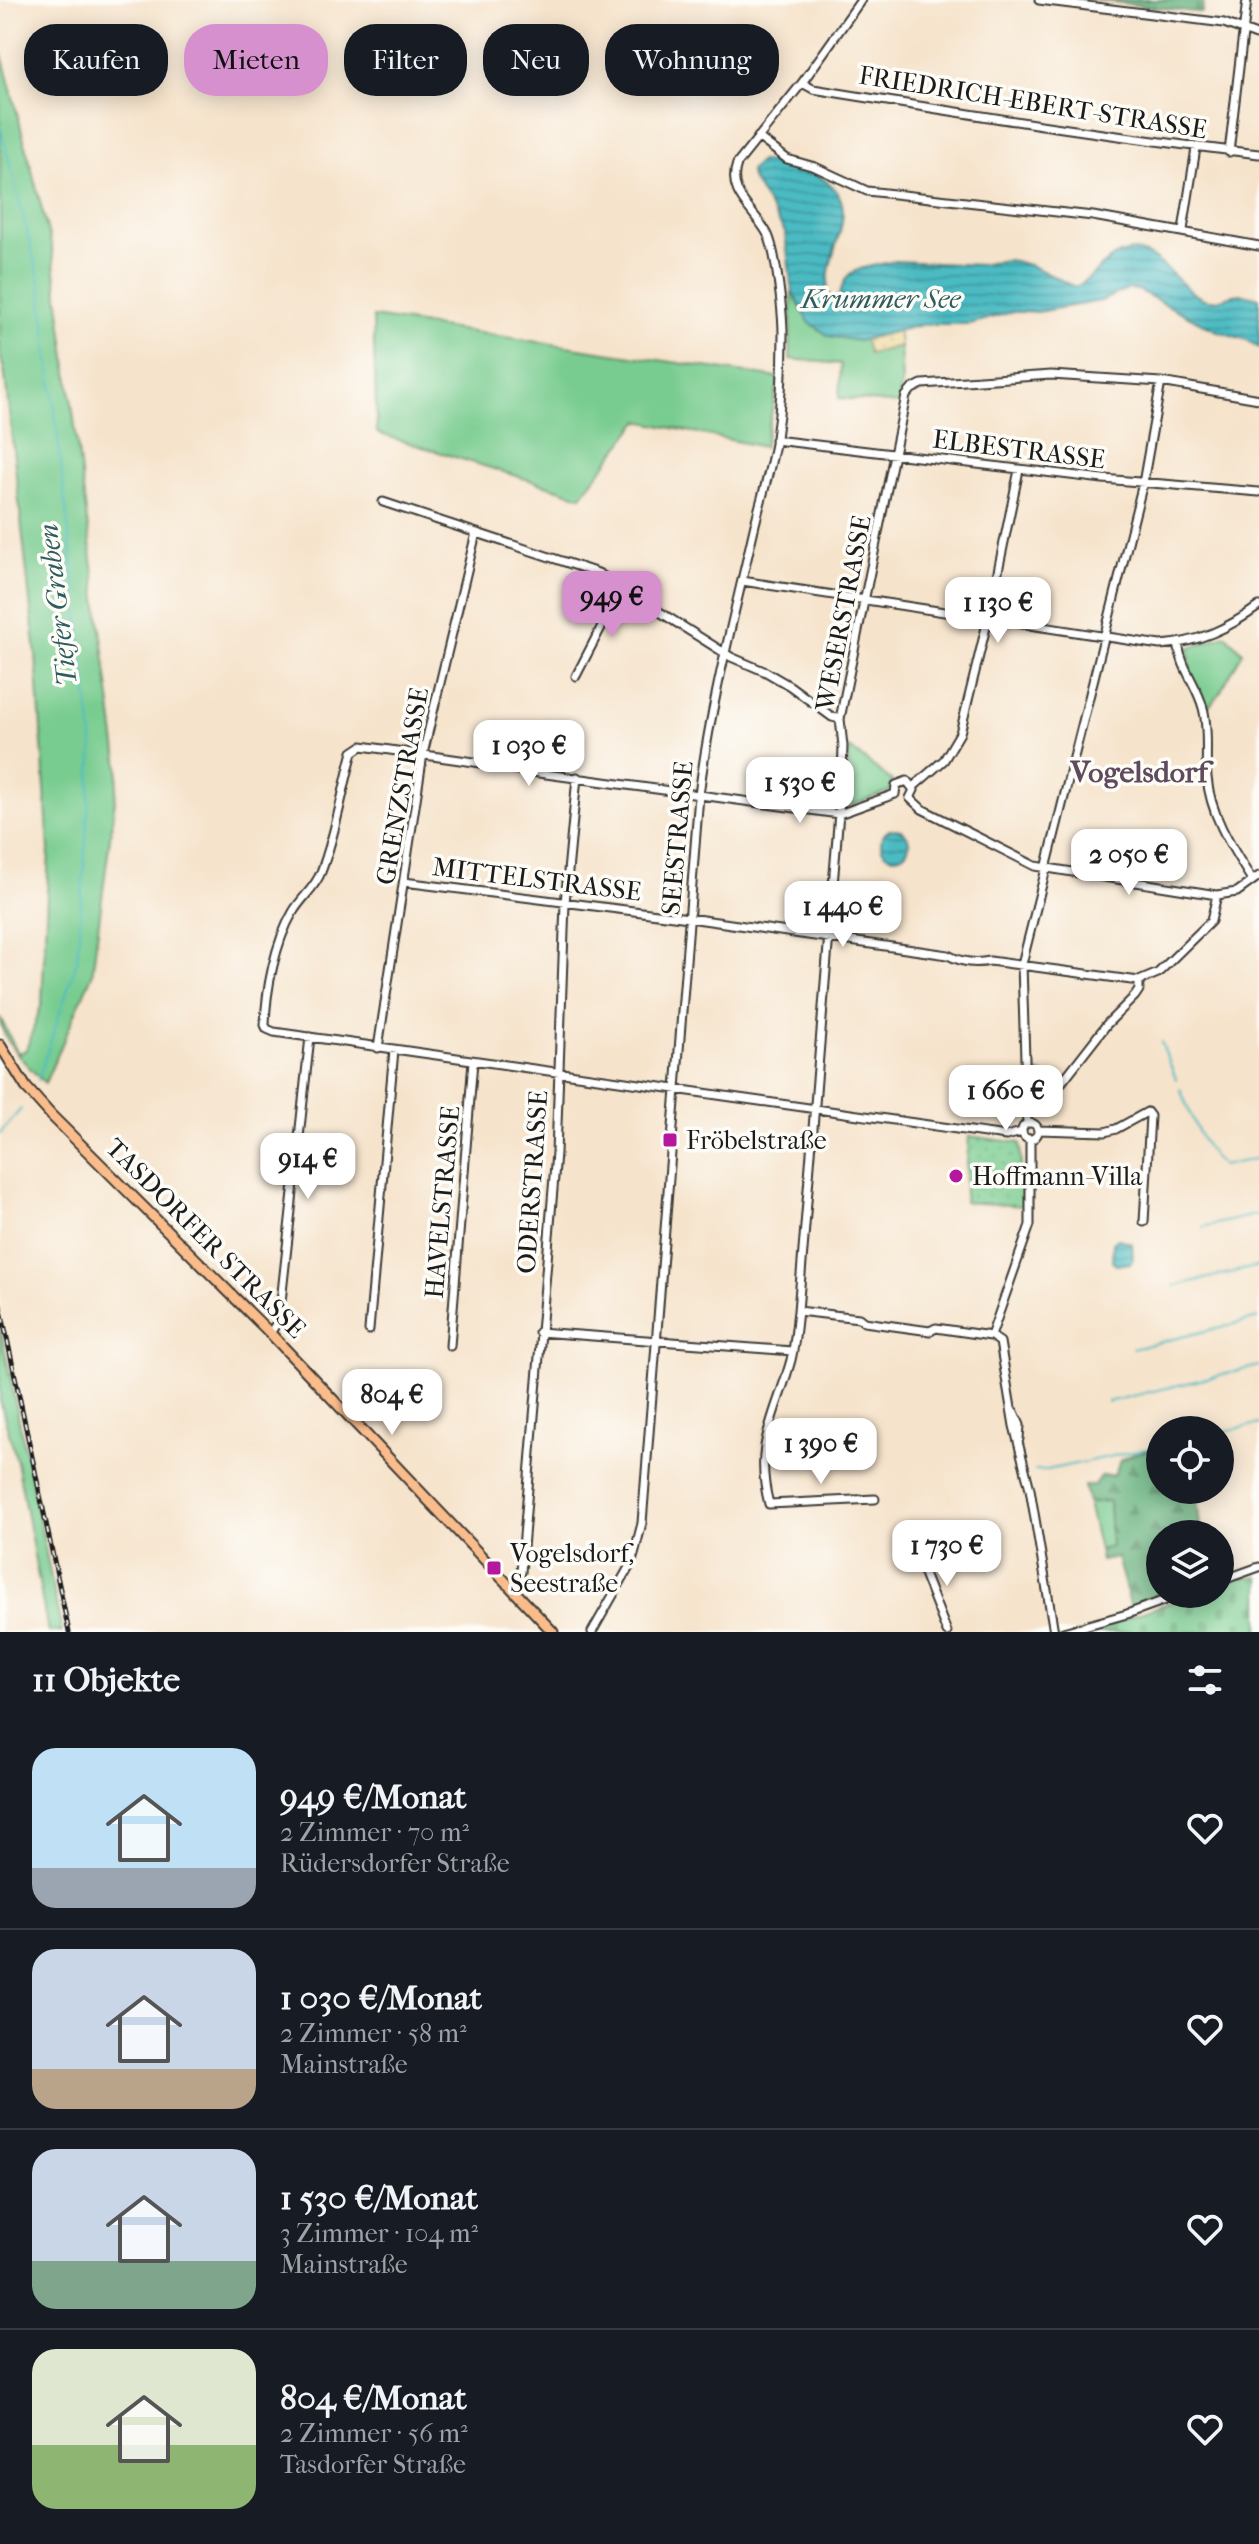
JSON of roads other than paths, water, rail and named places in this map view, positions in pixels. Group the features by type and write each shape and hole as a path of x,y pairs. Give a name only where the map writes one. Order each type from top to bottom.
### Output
{"main road":[{"name":"TASDORFER STRASSE","path":"0,1045 26,1087 51,1115 270,1333 553,1632"}],"street":[{"name":"SEESTRASSE","path":"592,1632 628,1570 639,1538 699,795 707,735 775,440 780,404 783,336 772,247 765,230 740,198 734,182 737,164 802,83 861,0"},
{"path":"1039,0 1224,23 1259,36"},
{"path":"1229,152 1247,0"},
{"name":"FRIEDRICH-EBERT-STRASSE","path":"802,83 828,92 1196,148 1259,154"},
{"path":"758,137 787,159 815,167 867,191 1093,216 1259,246"},
{"path":"1183,230 1196,148"},
{"name":"WESERSTRASSE","path":"875,1499 769,1504 763,1448 793,1351 798,1311 839,814 843,746 840,719 906,396 922,384 1033,374 1161,382"},
{"path":"1022,1132 1027,1123 1022,964 1143,483 1161,382 1259,399"},
{"name":"ELBESTRASSE","path":"775,440 1019,470 1259,492"},
{"path":"910,798 913,787 944,760 955,744 964,718 1019,470"},
{"path":"383,502 598,573 726,654 766,672 832,717 840,719"},
{"name":"GRENZSTRASSE","path":"378,1048 423,754 476,533"},
{"path":"742,581 1151,645 1178,644 1226,628 1259,606"},
{"path":"576,676 622,587"},
{"path":"910,798 922,809 1020,860 1046,869 1217,895 1237,892 1256,878 1221,829 1207,781 1204,710 1183,668 1178,644"},
{"path":"895,794 839,814 362,746 353,752 320,875 306,898 295,908 280,946 265,1021 267,1029 378,1048 675,1087 1006,1136 1022,1132"},
{"name":"ODERSTRASSE","path":"512,1588 521,1572 555,1164 565,903 577,777"},
{"path":"895,794 896,785 901,782 910,783 913,787"},
{"path":"895,794 901,800 910,798"},
{"name":"MITTELSTRASSE","path":"404,882 689,918 948,955 958,961 1022,964 1139,981"},
{"path":"1026,1105 1044,1105 1107,1024 1135,996 1139,981 1158,973 1211,921 1217,895"},
{"path":"270,1333 279,1320 310,1037"},
{"path":"369,1330 394,1050"},
{"name":"HAVELSTRASSE","path":"450,1346 473,1061"},
{"path":"1038,1130 1105,1132 1147,1112 1150,1116 1144,1222"},
{"path":"1027,1123 1035,1124 1038,1130 1035,1137 1030,1139"},
{"path":"991,1336 1030,1225 1030,1139 1022,1132"},
{"path":"798,1311 930,1331 936,1328 991,1336 1000,1342 1014,1426 1030,1489 1054,1632"},
{"path":"539,1332 793,1351"},
{"path":"917,1556 947,1632"},
{"path":"1234,1576 1259,1567"},
{"path":"1063,1632 1146,1605"}],"water":[{"name":"Krummer See","path":"760,161 781,162 801,168 829,183 838,193 843,215 829,270 827,292 833,298 838,297 851,273 895,261 980,265 1014,261 1032,266 1075,287 1113,257 1133,251 1155,259 1204,299 1216,300 1240,294 1259,298 1259,348 1247,340 1215,330 1138,290 1128,289 1101,301 1037,312 1012,312 970,324 925,324 858,341 829,336 809,322 792,291 785,232 751,178 750,171"},
{"path":"895,829 905,833 909,843 905,853 895,857 885,853 881,843 885,833"},
{"path":"1118,1239 1132,1243 1133,1259 1130,1263 1116,1265 1112,1261 1113,1243"}],"waterway":[{"name":"Tiefer Graben","path":"0,126 40,282 93,744 77,961 38,1080"},
{"path":"1161,1042 1176,1079"},
{"path":"1180,1089 1202,1140 1222,1166 1259,1158"},
{"name":"Tiefer Graben","path":"0,1133 21,1109"},
{"path":"1203,1227 1259,1214"},
{"path":"1174,1286 1259,1266"},
{"path":"1132,1349 1259,1318"},
{"path":"1107,1402 1259,1366"},
{"path":"1234,1429 1259,1424"},
{"path":"1035,1470 1146,1449"}],"railway":[{"path":"0,1305 69,1632"}],"place":[{"name":"Fröbelstraße","path":"670,1140"},
{"name":"Hoffmann-Villa","path":"956,1176"},
{"name":"Vogelsdorf, Seestraße","path":"494,1568"}],"district":[{"name":"Vogelsdorf","path":"1139,772"}]}
